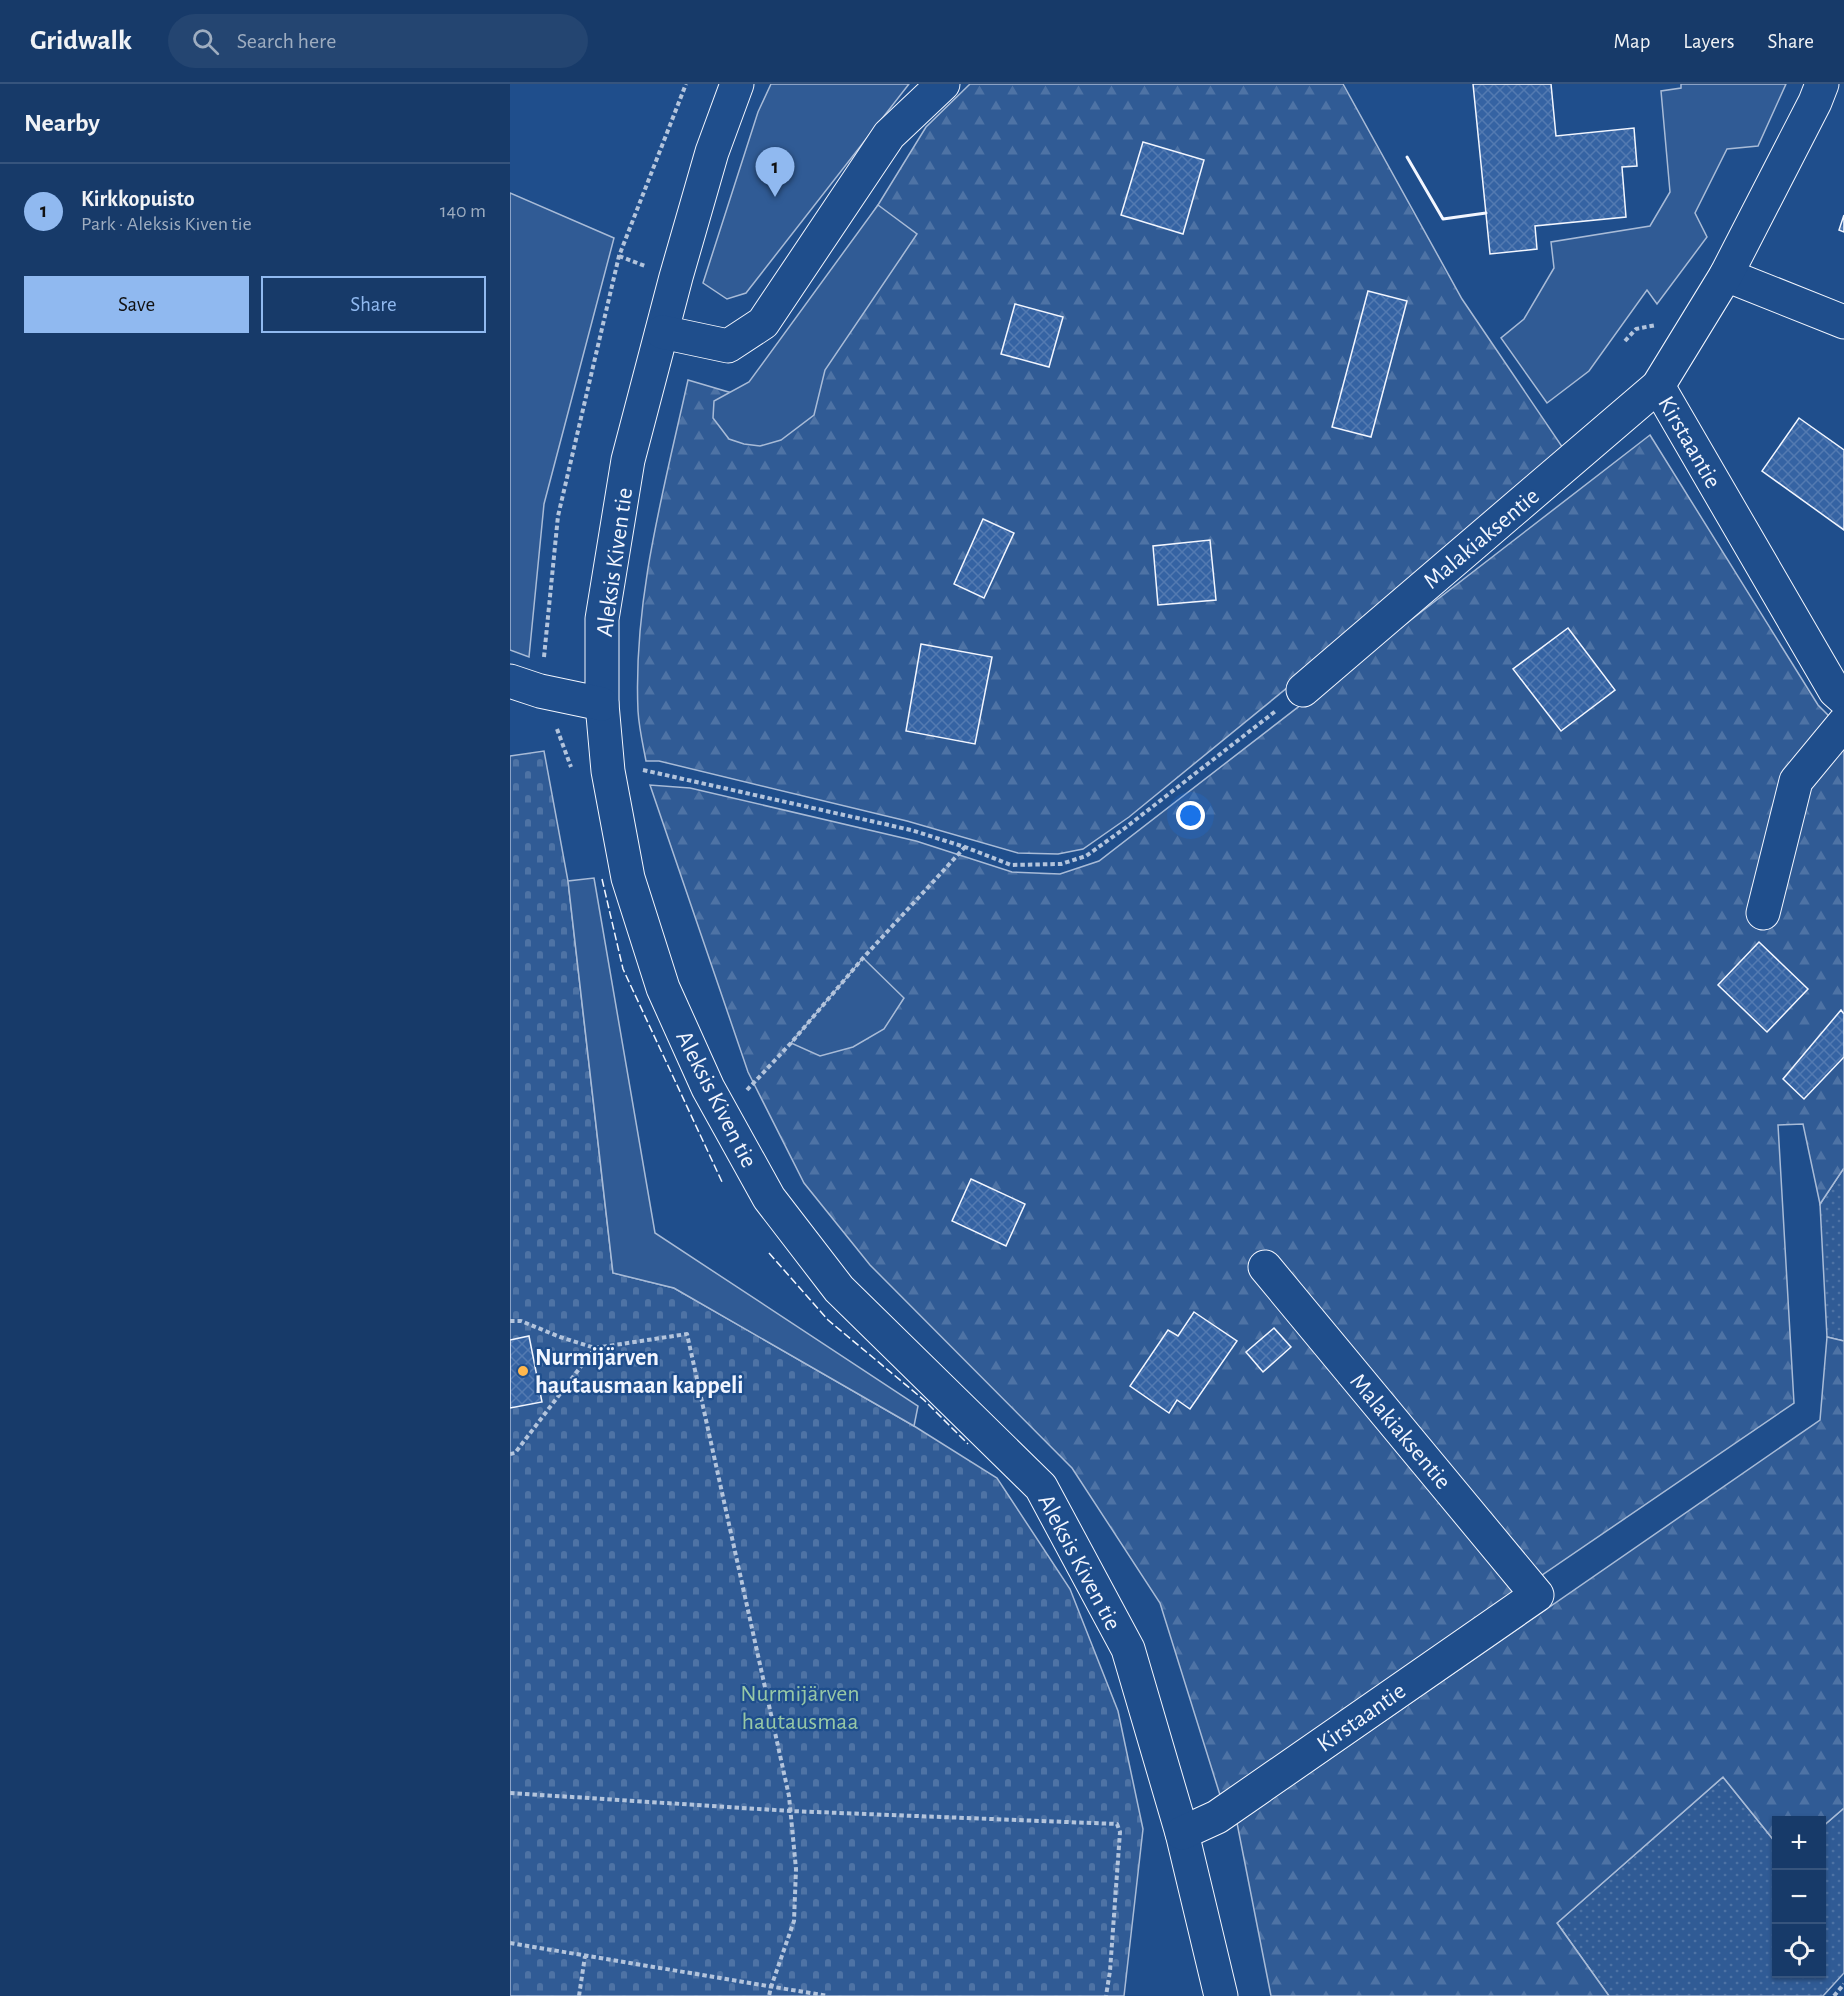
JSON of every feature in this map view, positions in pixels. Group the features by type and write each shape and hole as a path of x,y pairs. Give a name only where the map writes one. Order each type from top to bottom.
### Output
{"street":[{"name":"Aleksis Kiven tie","path":"737,84 712,152 628,460 602,619 602,704 621,770 628,878 663,988 708,1088 769,1198 839,1289 1041,1488 1128,1649 1182,1833 1221,1996"},
{"path":"662,332 728,346 763,323 889,135 943,84"},
{"name":"Kirstaantie","path":"1822,84 1815,102 1726,275 1658,386 1835,691 1844,699"},
{"path":"1726,275 1844,321"},
{"name":"Malakiaksentie","path":"1303,690 1658,386"},
{"path":"525,686 602,704"},
{"path":"1763,913 1796,781 1844,723"},
{"name":"Malakiaksentie","path":"1265,1268 1537,1595"},
{"name":"Kirstaantie","path":"1182,1833 1217,1817 1537,1595"}],"path":[{"path":"686,84 619,256 558,516 525,686 537,718 556,726 573,773 621,770 911,830 1011,865 1061,864 1086,856 1125,828 1303,690"},
{"path":"739,1083 744,1093 964,847"},
{"path":"510,1321 521,1321 595,1348 687,1334 789,1796 796,1869 794,1921 769,1996"},
{"path":"510,1454 515,1454 595,1348"},
{"path":"510,1793 790,1811 1117,1824 1120,1832 1110,1971 1106,1996"},
{"path":"510,1943 828,1996"},
{"path":"579,1996 585,1956"},
{"path":"1834,1996 1844,1984"}],"green space":[{"path":"970,84 1343,84 1462,299 1565,451 1413,585 1129,817 1083,849 1058,854 1018,853 907,821 659,761 646,761 641,736 638,669 645,586 660,503 688,380 749,398 878,205 926,127"},
{"path":"1650,435 1818,705 1844,731 1844,1168 1820,1204 1803,1124 1778,1125 1794,1403 1220,1795 1160,1603 1072,1468 870,1265 804,1183 748,1072 650,785 690,788 916,841 1012,872 1060,874 1099,861"},
{"name":"Nurmijärven hautausmaa","path":"544,751 568,881 613,1273 674,1288 914,1426 997,1478 1070,1589 1118,1711 1143,1829 1124,1996 510,1996 510,756"},
{"path":"1844,1168 1844,1341 1827,1337 1820,1204"},
{"path":"1827,1337 1844,1341 1844,1808 1826,1824 1826,1816 1772,1816 1772,1838 1723,1777 1557,1923 1609,1996 1271,1996 1237,1823 1820,1420"},
{"path":"1723,1777 1772,1838 1772,1978 1826,1978 1826,1824 1844,1808 1844,1973 1823,1996 1609,1996 1557,1923"}],"shaded area":[{"path":"771,84 909,84 746,293 727,299 703,283 758,112"},
{"path":"1681,84 1786,84 1758,146 1727,149 1695,213 1707,237 1657,304 1647,290 1589,371 1547,403 1501,338 1524,319 1554,268 1551,242 1650,226 1670,192 1661,91 1681,88"},
{"path":"510,193 614,238 544,504 529,657 510,650"},
{"path":"878,205 917,234 825,370 814,415 781,440 760,446 729,439 713,418 714,401 749,382"},
{"path":"594,878 655,1233 918,1406 914,1426 674,1288 613,1273 568,881"},
{"path":"863,958 904,998 884,1029 853,1047 820,1056 791,1043"}],"building":[{"path":"1473,84 1551,84 1556,136 1634,128 1637,166 1622,167 1626,217 1535,226 1537,249 1490,254"},
{"path":"1143,142 1204,160 1183,234 1121,215"},
{"path":"1844,215 1844,232 1839,230"},
{"path":"1368,291 1407,301 1371,437 1332,427"},
{"path":"1015,304 1063,317 1049,367 1001,354"},
{"path":"1799,418 1844,450 1844,530 1762,471"},
{"path":"983,519 1014,533 984,598 954,584"},
{"path":"1210,540 1216,600 1158,605 1153,546"},
{"path":"1568,628 1615,690 1561,731 1513,669"},
{"path":"921,644 992,657 975,744 906,731"},
{"path":"1759,942 1808,989 1767,1032 1718,985"},
{"path":"1841,1010 1844,1014 1844,1057 1804,1099 1783,1079"},
{"path":"971,1179 1025,1204 1006,1246 952,1221"},
{"path":"1194,1312 1237,1341 1190,1409 1177,1400 1169,1413 1130,1386 1168,1330 1178,1336"},
{"path":"1274,1328 1291,1347 1263,1372 1246,1352"},
{"name":"Nurmijärven hautausmaan kappeli","path":"529,1336 542,1402 510,1408 510,1340"}],"fence":[{"path":"602,879 623,969 723,1184"},
{"path":"769,1253 828,1320 924,1400 968,1444"}],"wall":[{"path":"1407,157 1443,219 1486,213"}],"place":[{"name":"Kirkkopuisto","path":"775,197"},
{"name":"Nurmijärven hautausmaan kappeli","path":"523,1371"}]}
